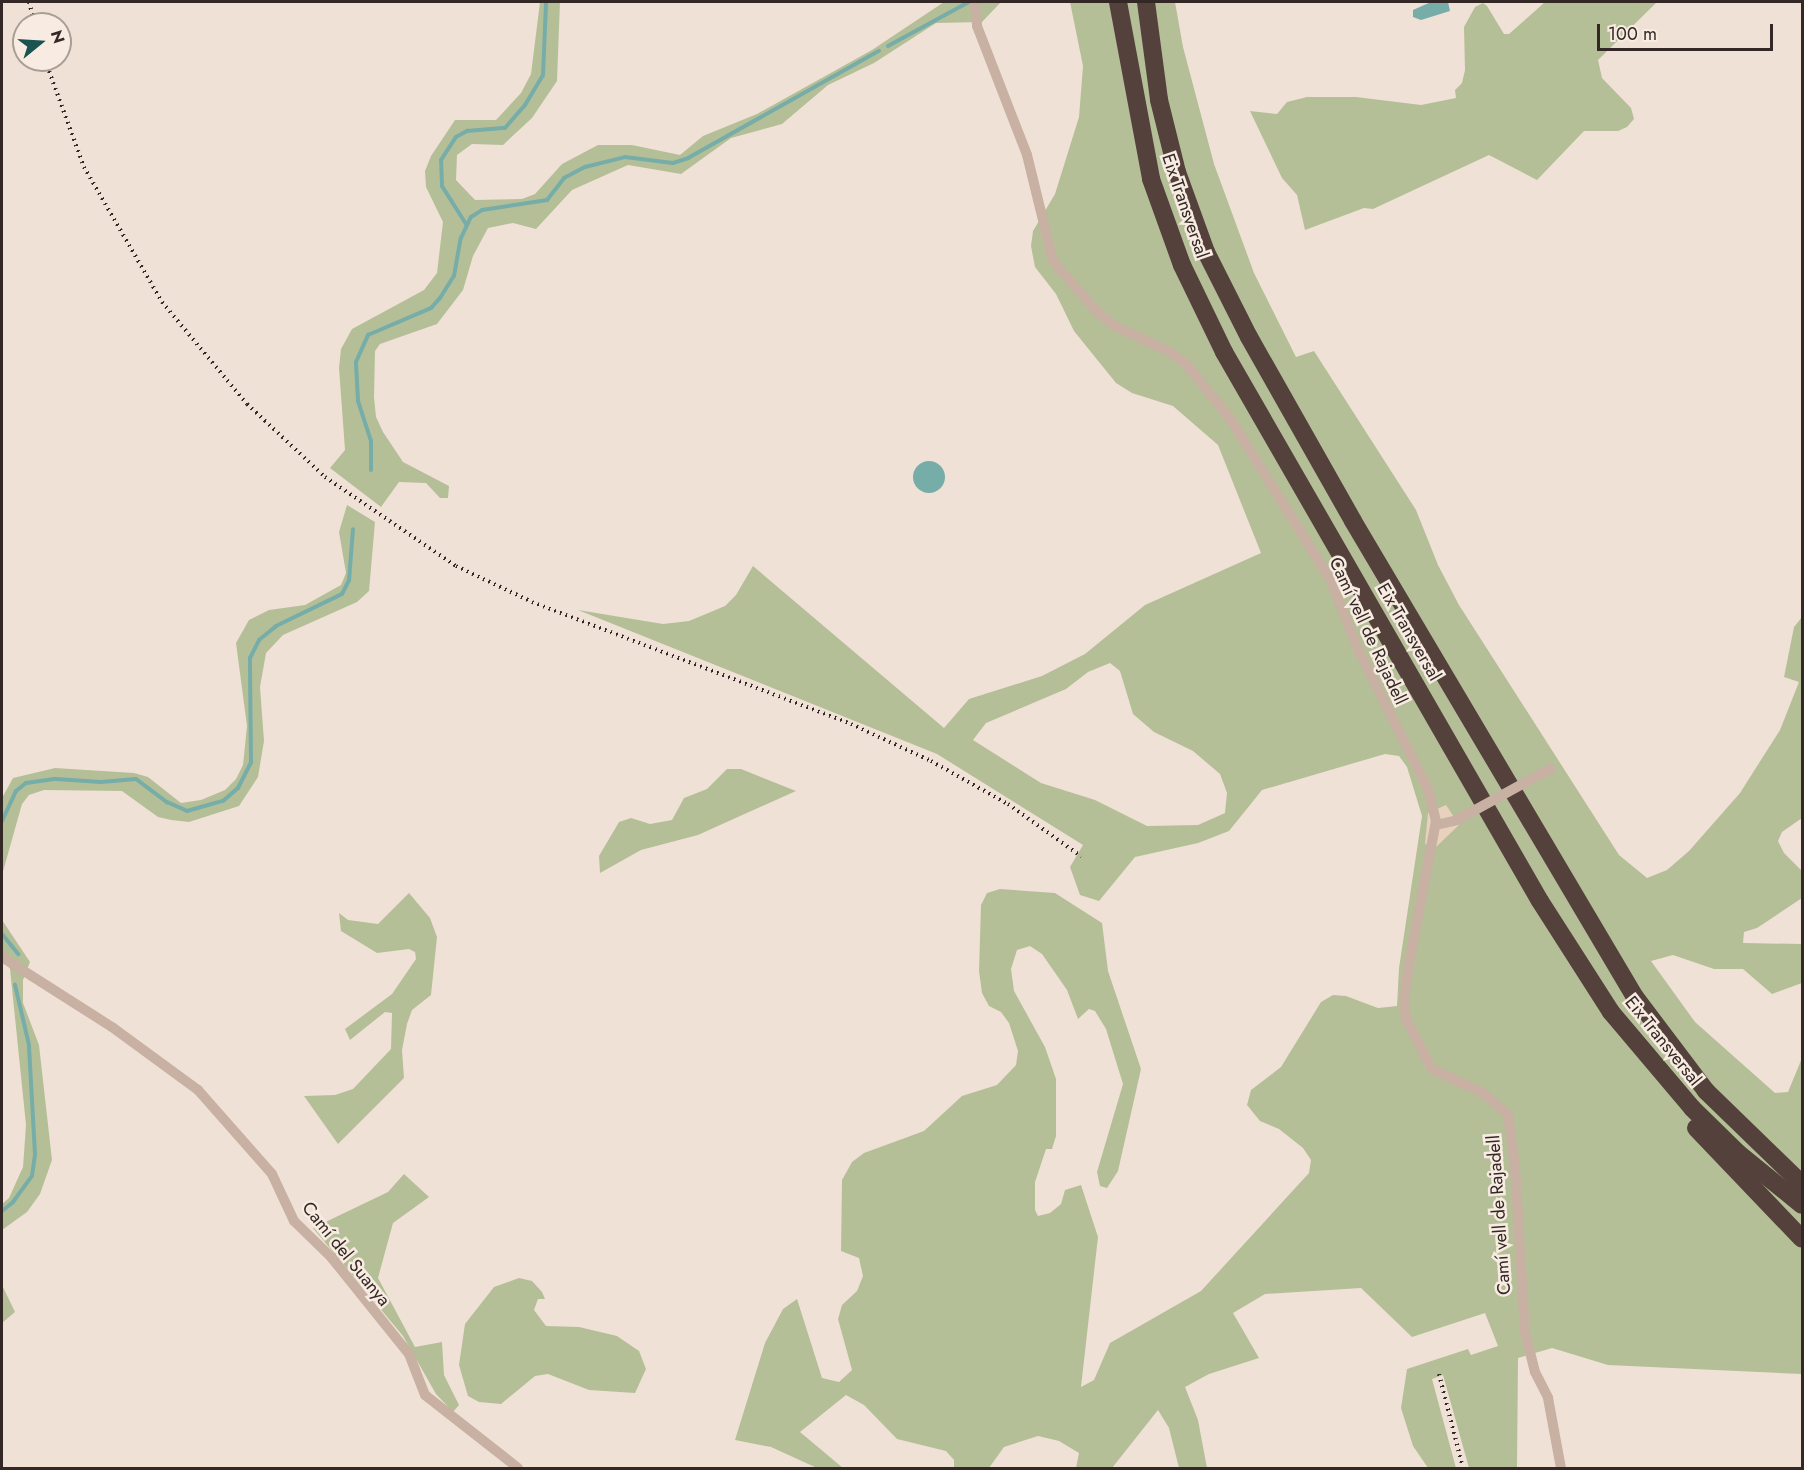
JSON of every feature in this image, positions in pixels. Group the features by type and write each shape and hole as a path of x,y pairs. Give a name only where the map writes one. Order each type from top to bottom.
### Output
{"highway":[{"name":"Eix Transversal","path":"1118,2 1150,179 1182,265 1224,352 1540,901 1644,1056 1738,1153 1803,1204"},
{"name":"Eix Transversal","path":"1146,2 1160,100 1177,172 1206,252 1249,337 1353,521 1635,997 1706,1091 1798,1181"},
{"path":"1644,1056 1673,1103 1777,1216 1803,1239"}],"street":[{"name":"Camí vell de Rajadell","path":"975,2 977,26 1027,155 1053,261 1096,312 1114,327 1170,352 1187,365 1231,420 1330,579 1359,651 1428,789 1436,825 1409,964 1404,998 1406,1018 1432,1069 1483,1094 1508,1115 1515,1166 1525,1332 1535,1372 1548,1398 1561,1468"},
{"path":"1436,825 1457,820 1551,769"},
{"name":"Camí del Suanya","path":"2,957 111,1027 198,1090 272,1174 294,1221 331,1257 409,1354 426,1395 518,1468"}],"green space":[{"path":"540,2 560,2 557,81 532,118 503,145 472,144 457,155 456,180 475,200 522,199 535,194 562,164 598,145 632,145 680,155 703,136 757,114 872,50 944,2 1001,2 982,22 936,23 874,63 828,85 782,124 731,138 681,174 628,165 572,190 536,229 513,223 488,228 473,256 463,290 437,324 380,344 375,351 374,397 376,417 383,432 403,462 449,486 448,498 440,498 426,483 399,482 381,507 330,468 345,450 339,368 341,349 352,329 424,290 437,273 443,222 426,187 425,171 431,156 455,120 496,120 521,93 531,74"},
{"path":"1070,2 1175,2 1183,47 1214,164 1254,273 1296,357 1314,351 1416,510 1438,565 1459,605 1619,855 1647,878 1667,870 1689,851 1740,793 1780,730 1799,682 1784,677 1794,627 1802,617 1802,818 1782,832 1778,841 1784,853 1802,871 1802,898 1757,928 1744,932 1743,943 1802,944 1802,983 1772,994 1743,969 1714,969 1673,955 1651,961 1695,1022 1775,1093 1788,1092 1802,1058 1802,1374 1608,1365 1552,1348 1518,1358 1517,1468 1469,1468 1443,1375 1432,1379 1456,1468 1428,1468 1413,1446 1401,1408 1407,1369 1468,1349 1471,1355 1498,1346 1485,1313 1412,1337 1361,1288 1265,1294 1233,1313 1259,1358 1209,1374 1185,1387 1198,1420 1207,1468 1179,1468 1169,1428 1158,1410 1112,1468 1076,1468 1079,1453 1059,1441 1038,1436 1004,1447 989,1468 954,1468 954,1460 946,1451 897,1439 864,1405 846,1395 800,1432 843,1468 817,1468 771,1447 735,1440 765,1343 783,1309 797,1299 822,1378 839,1382 852,1370 838,1319 842,1305 857,1291 863,1276 859,1258 841,1251 842,1180 852,1162 864,1153 924,1131 962,1096 997,1085 1016,1065 1018,1051 1009,1023 1001,1012 989,1006 982,993 979,971 981,905 987,893 1000,889 1055,893 1102,923 1108,971 1141,1069 1118,1171 1107,1188 1100,1186 1097,1172 1123,1084 1106,1029 1095,1011 1089,1009 1078,1019 1067,990 1042,954 1030,946 1017,950 1011,969 1014,991 1045,1047 1056,1079 1056,1136 1052,1149 1046,1149 1035,1182 1035,1210 1038,1216 1050,1213 1061,1204 1065,1190 1081,1185 1098,1237 1081,1387 1094,1380 1110,1343 1201,1291 1309,1173 1311,1160 1303,1148 1279,1129 1260,1121 1247,1105 1251,1090 1281,1067 1321,1002 1333,995 1346,996 1378,1008 1397,1006 1399,968 1422,816 1407,767 1399,756 1385,754 1262,790 1229,831 1198,843 1135,857 1099,901 1080,895 1070,867 1083,845 937,754 578,610 663,624 689,621 725,606 736,595 753,566 944,728 969,699 1042,676 1085,654 1145,605 1261,553 1218,445 1173,406 1132,393 1116,383 1074,331 1056,294 1035,267 1031,246 1033,231 1055,194 1079,117 1083,66","holes":["1110,663 1120,671 1133,714 1154,732 1193,751 1220,774 1227,793 1225,813 1198,825 1147,826 1095,800 1041,783 973,740 986,723 1066,689 1088,672"]},
{"path":"1545,2 1657,2 1598,60 1602,78 1631,108 1634,119 1627,127 1618,131 1584,131 1537,180 1489,155 1373,209 1364,208 1305,230 1297,195 1282,178 1250,111 1277,114 1287,102 1307,97 1356,97 1421,105 1456,98 1455,90 1462,83 1465,70 1464,27 1475,7 1483,3 1487,6 1504,34 1509,34"},
{"path":"347,505 375,522 369,591 357,602 283,635 266,653 260,687 264,741 258,777 239,806 189,822 158,817 122,791 44,790 29,795 22,804 2,875 2,798 13,778 55,768 134,773 148,777 181,803 201,800 225,790 236,779 243,765 247,726 236,643 249,620 269,610 305,605 341,585 346,573 339,532"},
{"path":"727,769 741,769 796,791 698,835 641,850 600,873 599,856 619,822 631,818 650,824 672,820 684,798 707,789"},
{"path":"409,893 430,918 437,937 431,995 412,1010 407,1024 402,1050 404,1078 338,1144 304,1096 335,1095 353,1089 391,1049 392,1013 385,1012 350,1040 345,1029 392,994 416,959 415,952 409,949 377,953 341,931 339,913 348,920 378,924"},
{"path":"2,920 30,962 23,980 23,1003 39,1045 52,1160 40,1194 27,1212 2,1230 2,1204 9,1198 23,1167 26,1125 10,969 2,955"},
{"path":"404,1174 429,1197 393,1223 378,1278 415,1347 442,1342 444,1375 459,1405 453,1412 436,1394 403,1336 313,1228 388,1192"},
{"path":"519,1278 532,1281 542,1292 545,1299 538,1299 534,1310 546,1326 579,1327 617,1336 639,1351 646,1369 635,1393 589,1390 548,1374 535,1376 501,1404 479,1402 468,1396 459,1365 465,1324 494,1287"},
{"path":"2,1285 15,1312 2,1323"}],"shaded area":[{"path":"1446,805 1459,825 1436,847 1425,844 1428,813"}],"water":[{"path":"1431,2 1448,2 1450,11 1421,20 1413,17 1413,10"},
{"path":"929,461 940,466 945,477 940,488 929,493 918,488 913,477 918,466"}],"waterway":[{"path":"466,224 442,186 441,160 456,137 467,131 505,128 525,105 543,75 546,2"},
{"path":"888,46 969,2"},
{"path":"371,470 371,441 358,401 356,362 368,335 431,308 440,298 454,276 461,238 471,217 482,210 547,200 564,178 585,167 625,157 673,163 688,158 879,51"},
{"path":"2,821 16,791 26,783 56,779 101,782 136,779 167,802 187,811 223,801 238,788 251,762 250,658 259,640 276,626 342,594 349,580 353,529"},
{"path":"2,934 18,954"},
{"path":"2,1211 13,1202 32,1176 35,1154 29,1045 15,985"}],"railway":[{"path":"29,2 32,12"},
{"path":"49,72 84,167 162,302 247,404 325,477 456,566 532,602 851,724 931,761 1008,804 1081,856"},
{"path":"1439,1374 1463,1468"}]}
